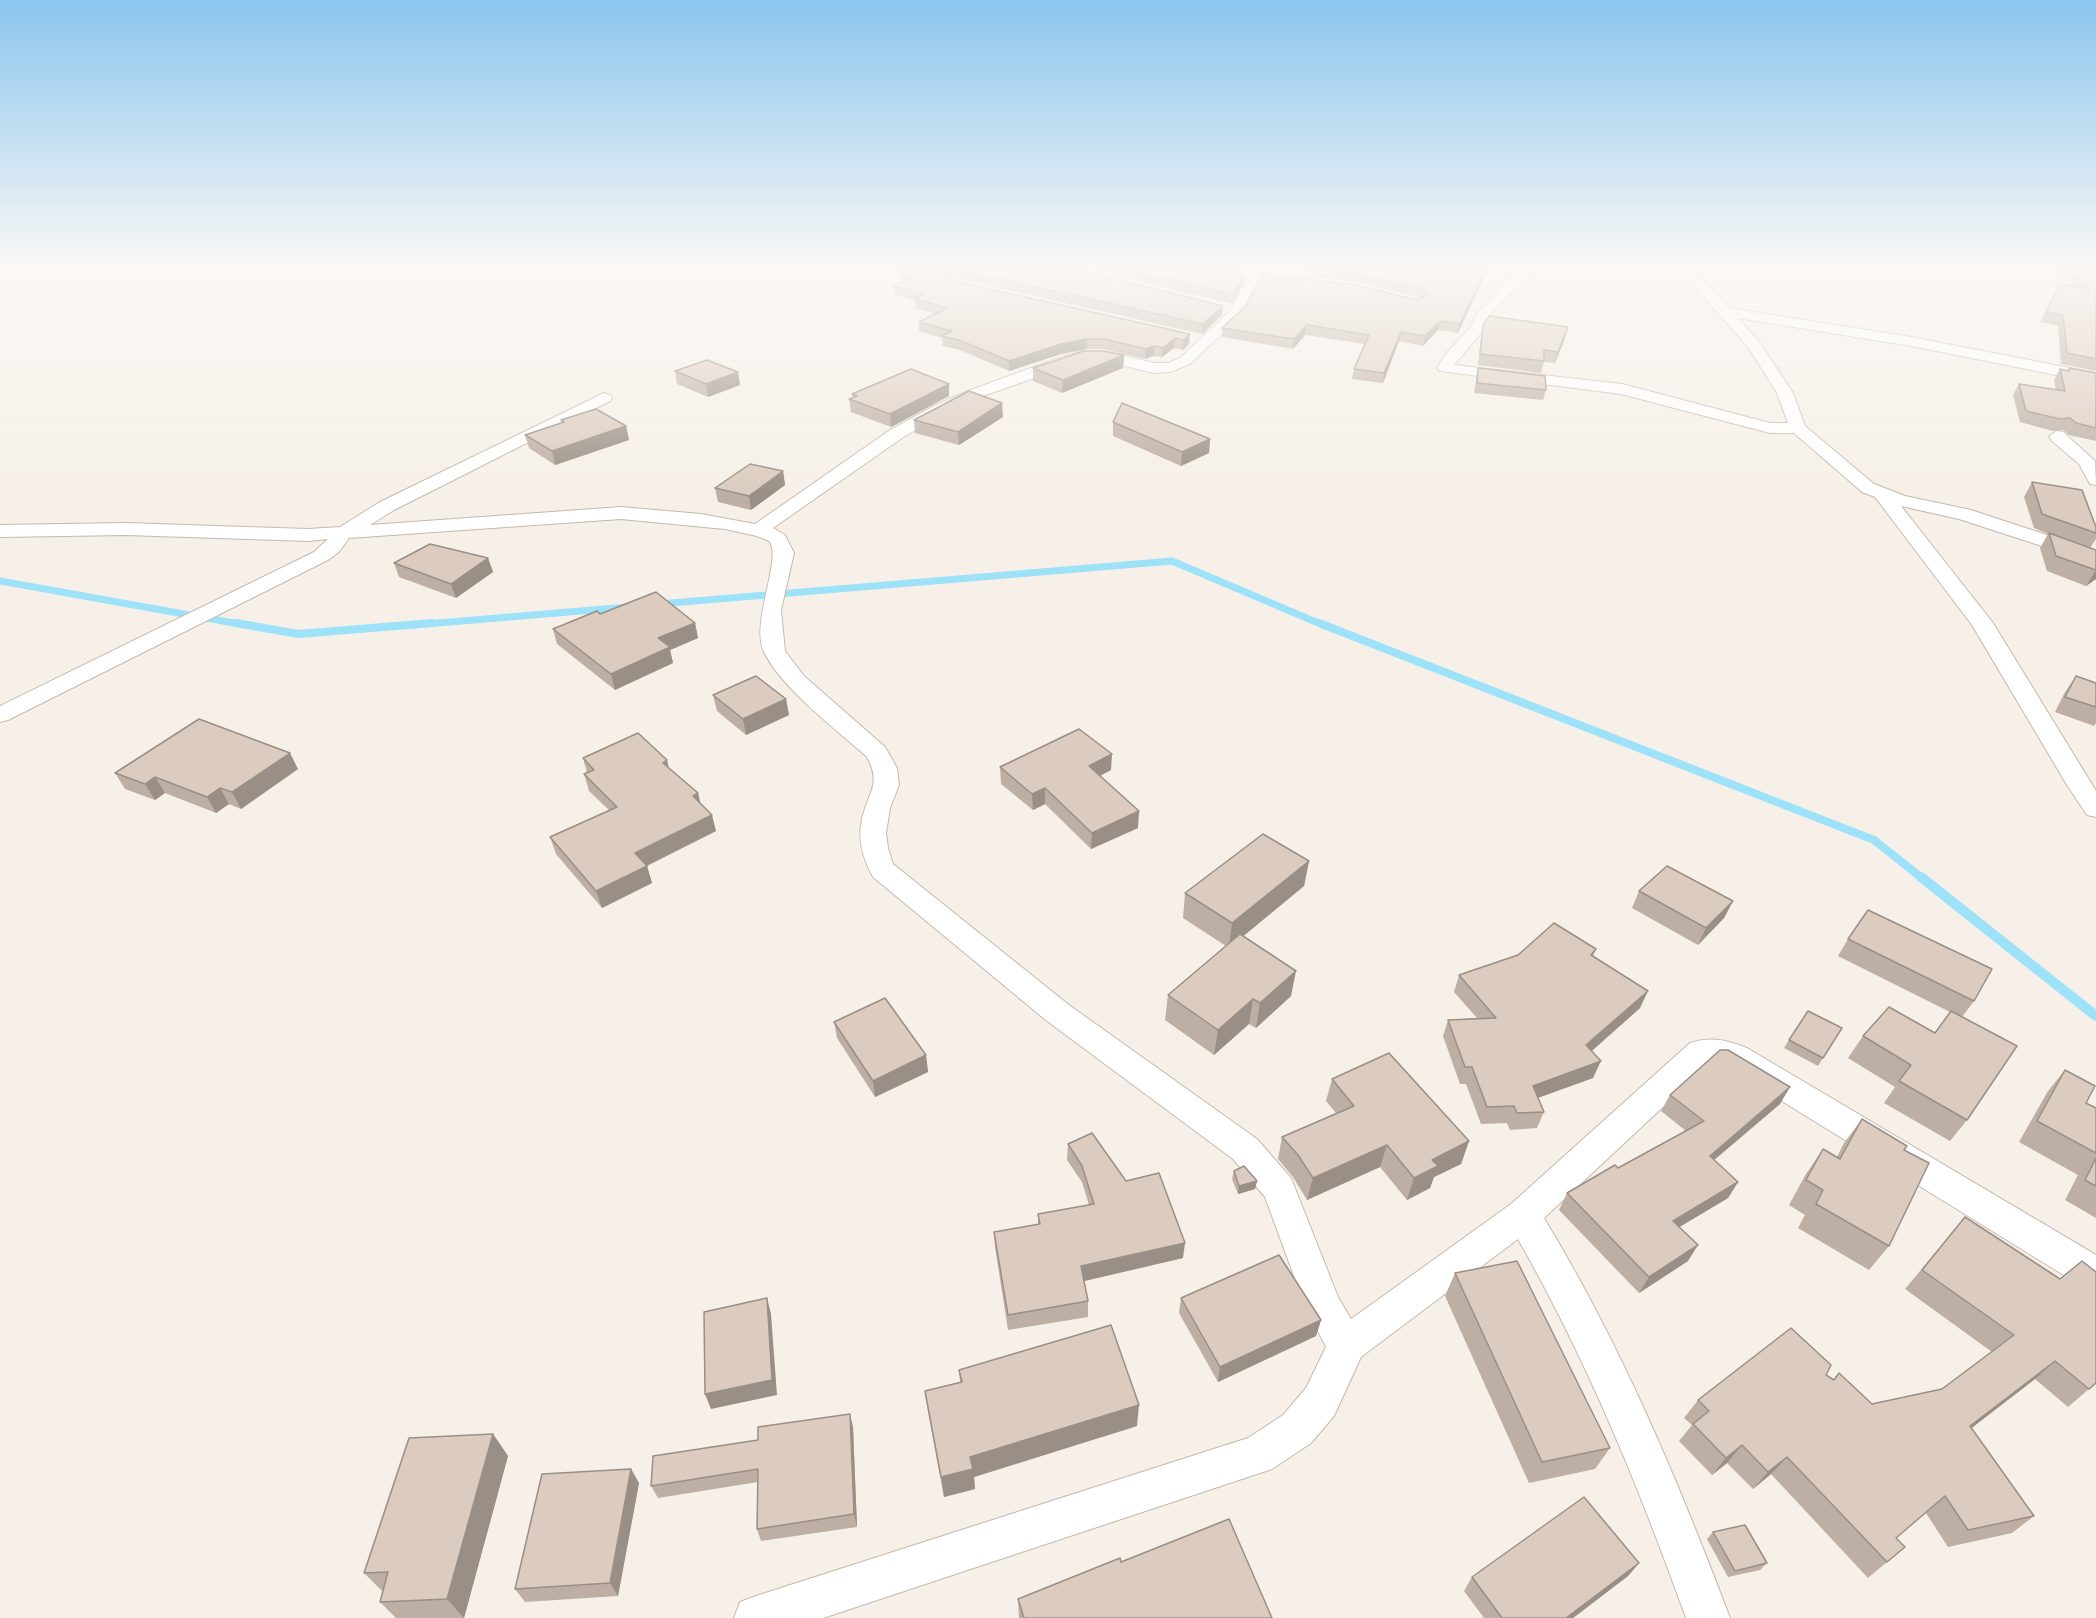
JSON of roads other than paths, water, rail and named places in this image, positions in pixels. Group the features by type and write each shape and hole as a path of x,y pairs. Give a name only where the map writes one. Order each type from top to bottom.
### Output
{"street":[{"path":"758,530 896,434 942,408 974,394 1066,360 1083,356 1103,357 1144,367 1170,367 1185,361 1196,345"},
{"path":"1463,345 1450,358 1445,369 1622,389 1770,428 1798,428"},
{"path":"1754,345 1785,393 1798,428 1816,441 1843,468 1868,488 1882,495 1964,514 2058,545 2096,561"},
{"path":"1938,345 2096,378"},
{"path":"0,715 42,697 321,556 332,548 342,534 387,506 604,398"},
{"path":"2057,436 2086,461 2096,480"},
{"path":"1882,495 1982,623 2079,786 2096,809"},
{"path":"0,531 126,529 308,535 621,513 652,514 758,530 776,538 784,553 771,610 774,651 796,681 876,752 884,764 887,785 877,809 872,831 873,847 883,870 1058,1013 1245,1149 1279,1189 1323,1306 1336,1330 1348,1344"},
{"path":"756,1618 1258,1455 1297,1429 1320,1402 1348,1344 1523,1215 1701,1052 1721,1051 1736,1057 2096,1275"},
{"path":"1523,1215 1560,1275 1602,1358 1708,1618"}],"waterway":[{"path":"659,604 1172,561 1323,625"},
{"path":"0,581 245,625"},
{"path":"414,625 628,607"},
{"path":"236,623 298,634 432,623"},
{"path":"1319,623 1874,840 1923,879"},
{"path":"1921,877 2096,1016"}]}
